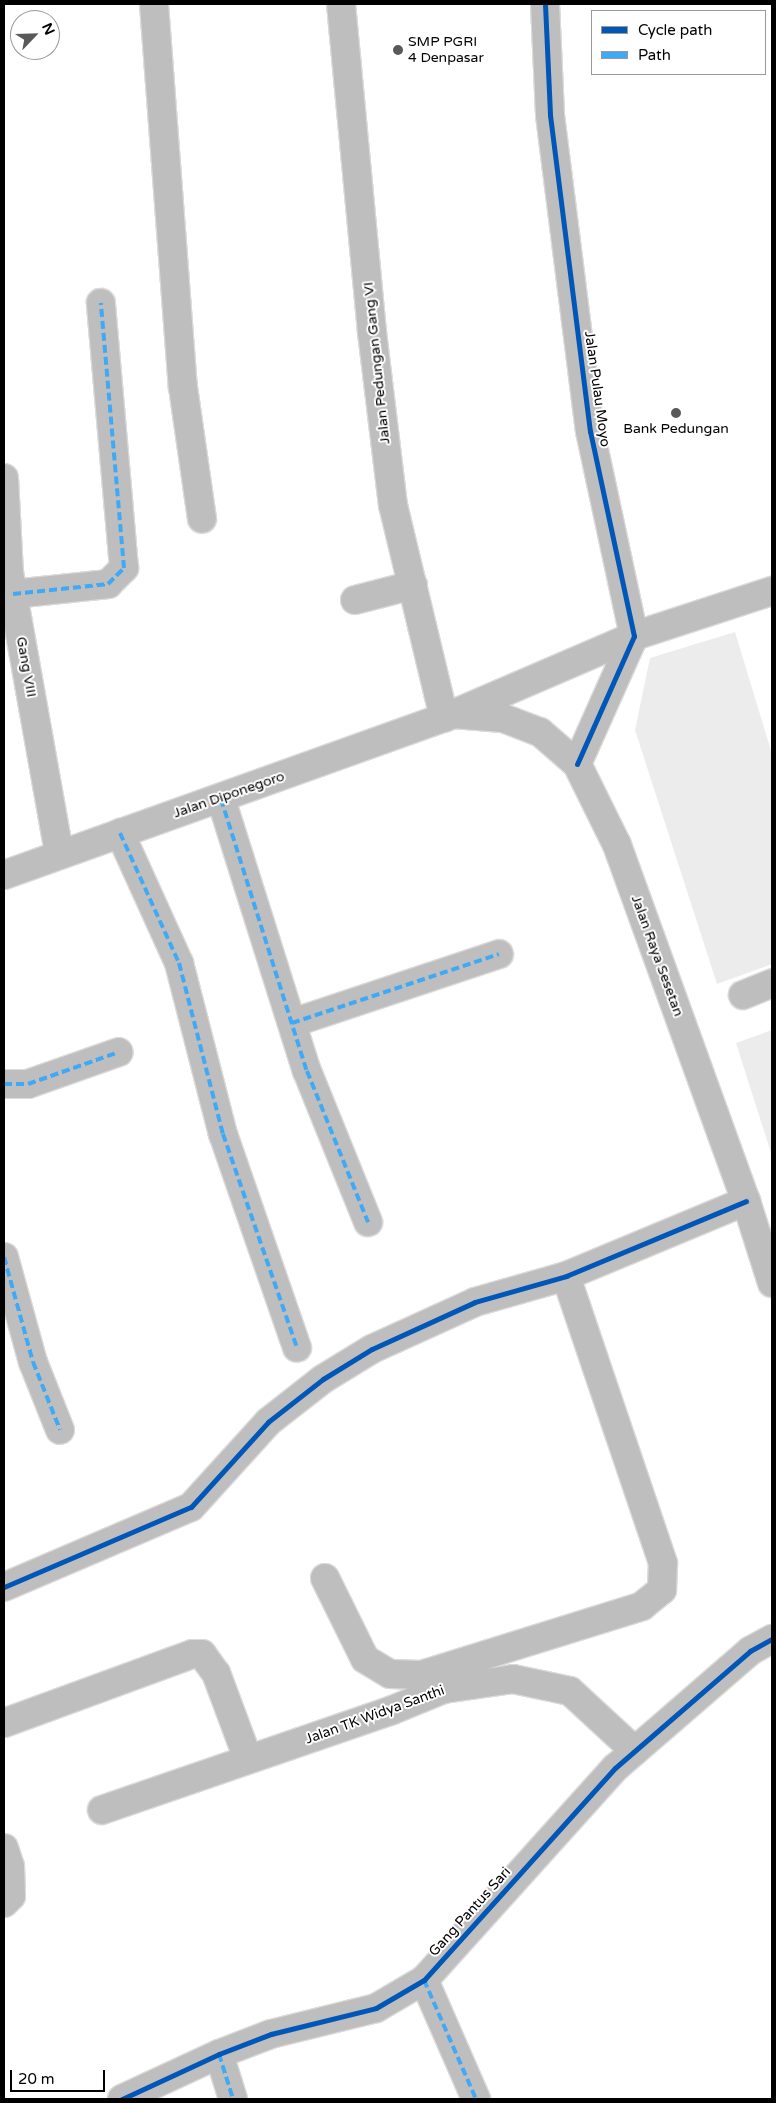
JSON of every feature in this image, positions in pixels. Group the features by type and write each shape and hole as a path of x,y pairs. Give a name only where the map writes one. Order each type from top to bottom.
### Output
{"street":[{"path":"154,4 183,387 202,518"},
{"name":"Jalan Pedungan Gang VI","path":"341,4 372,332 393,506 448,716"},
{"name":"Jalan Pulau Moyo","path":"545,4 550,114 590,431 634,636"},
{"path":"8,592 108,584 124,568 101,303"},
{"name":"Gang VIII","path":"4,478 8,592 59,854"},
{"path":"355,600 413,584"},
{"path":"448,716 634,636 772,590"},
{"path":"577,764 634,636"},
{"name":"Jalan Raya Sesetan","path":"448,716 503,718 540,732 577,764 617,845 746,1200 772,1283"},
{"name":"Jalan Diponegoro","path":"4,875 59,854 221,799 448,716"},
{"path":"221,799 307,1071 368,1222"},
{"path":"120,833 178,963 223,1134 297,1348"},
{"path":"292,1023 499,954"},
{"path":"743,995 772,983"},
{"path":"4,1084 28,1084 119,1052"},
{"path":"4,1587 190,1507 268,1422 323,1379 372,1349 475,1302 566,1276 746,1200"},
{"path":"4,1257 33,1362 60,1430"},
{"path":"325,1578 366,1659 390,1674 421,1675 458,1664 642,1606 662,1590 664,1563 566,1276"},
{"name":"Gang Pantus Sari","path":"122,2099 219,2054 271,2034 376,2008 424,1980 615,1768 750,1651 772,1639"},
{"path":"4,1723 193,1654 202,1654 216,1673 248,1760"},
{"name":"Jalan TK Widya Santhi","path":"102,1810 390,1711 444,1689 512,1679 570,1691 635,1751"},
{"path":"4,1848 10,1866 11,1896 4,1903"},
{"path":"424,1980 476,2099"},
{"path":"219,2054 233,2099"}],"shaded area":[{"path":"735,632 772,754 772,964 717,984 635,730 650,658"},
{"path":"772,1030 772,1156 736,1043"}],"marked path":[{"path":"13,594 108,584 124,568 101,303"},
{"path":"221,799 307,1071 368,1222"},
{"path":"120,833 179,963 223,1134 297,1348"},
{"path":"292,1023 499,954"},
{"path":"4,1084 28,1084 119,1052"},
{"path":"4,1257 33,1362 60,1430"},
{"path":"424,1980 476,2099"},
{"path":"219,2054 233,2099"}],"cycle path":[{"path":"545,4 550,115 590,431 634,636 577,764"},
{"path":"4,1587 191,1507 268,1422 323,1379 372,1349 475,1302 566,1276 746,1201"},
{"path":"122,2099 219,2054 271,2034 376,2008 424,1980 615,1768 750,1651 772,1639"}],"place":[{"name":"SMP PGRI 4 Denpasar","path":"398,50"},
{"name":"Bank Pedungan","path":"676,413"}]}
